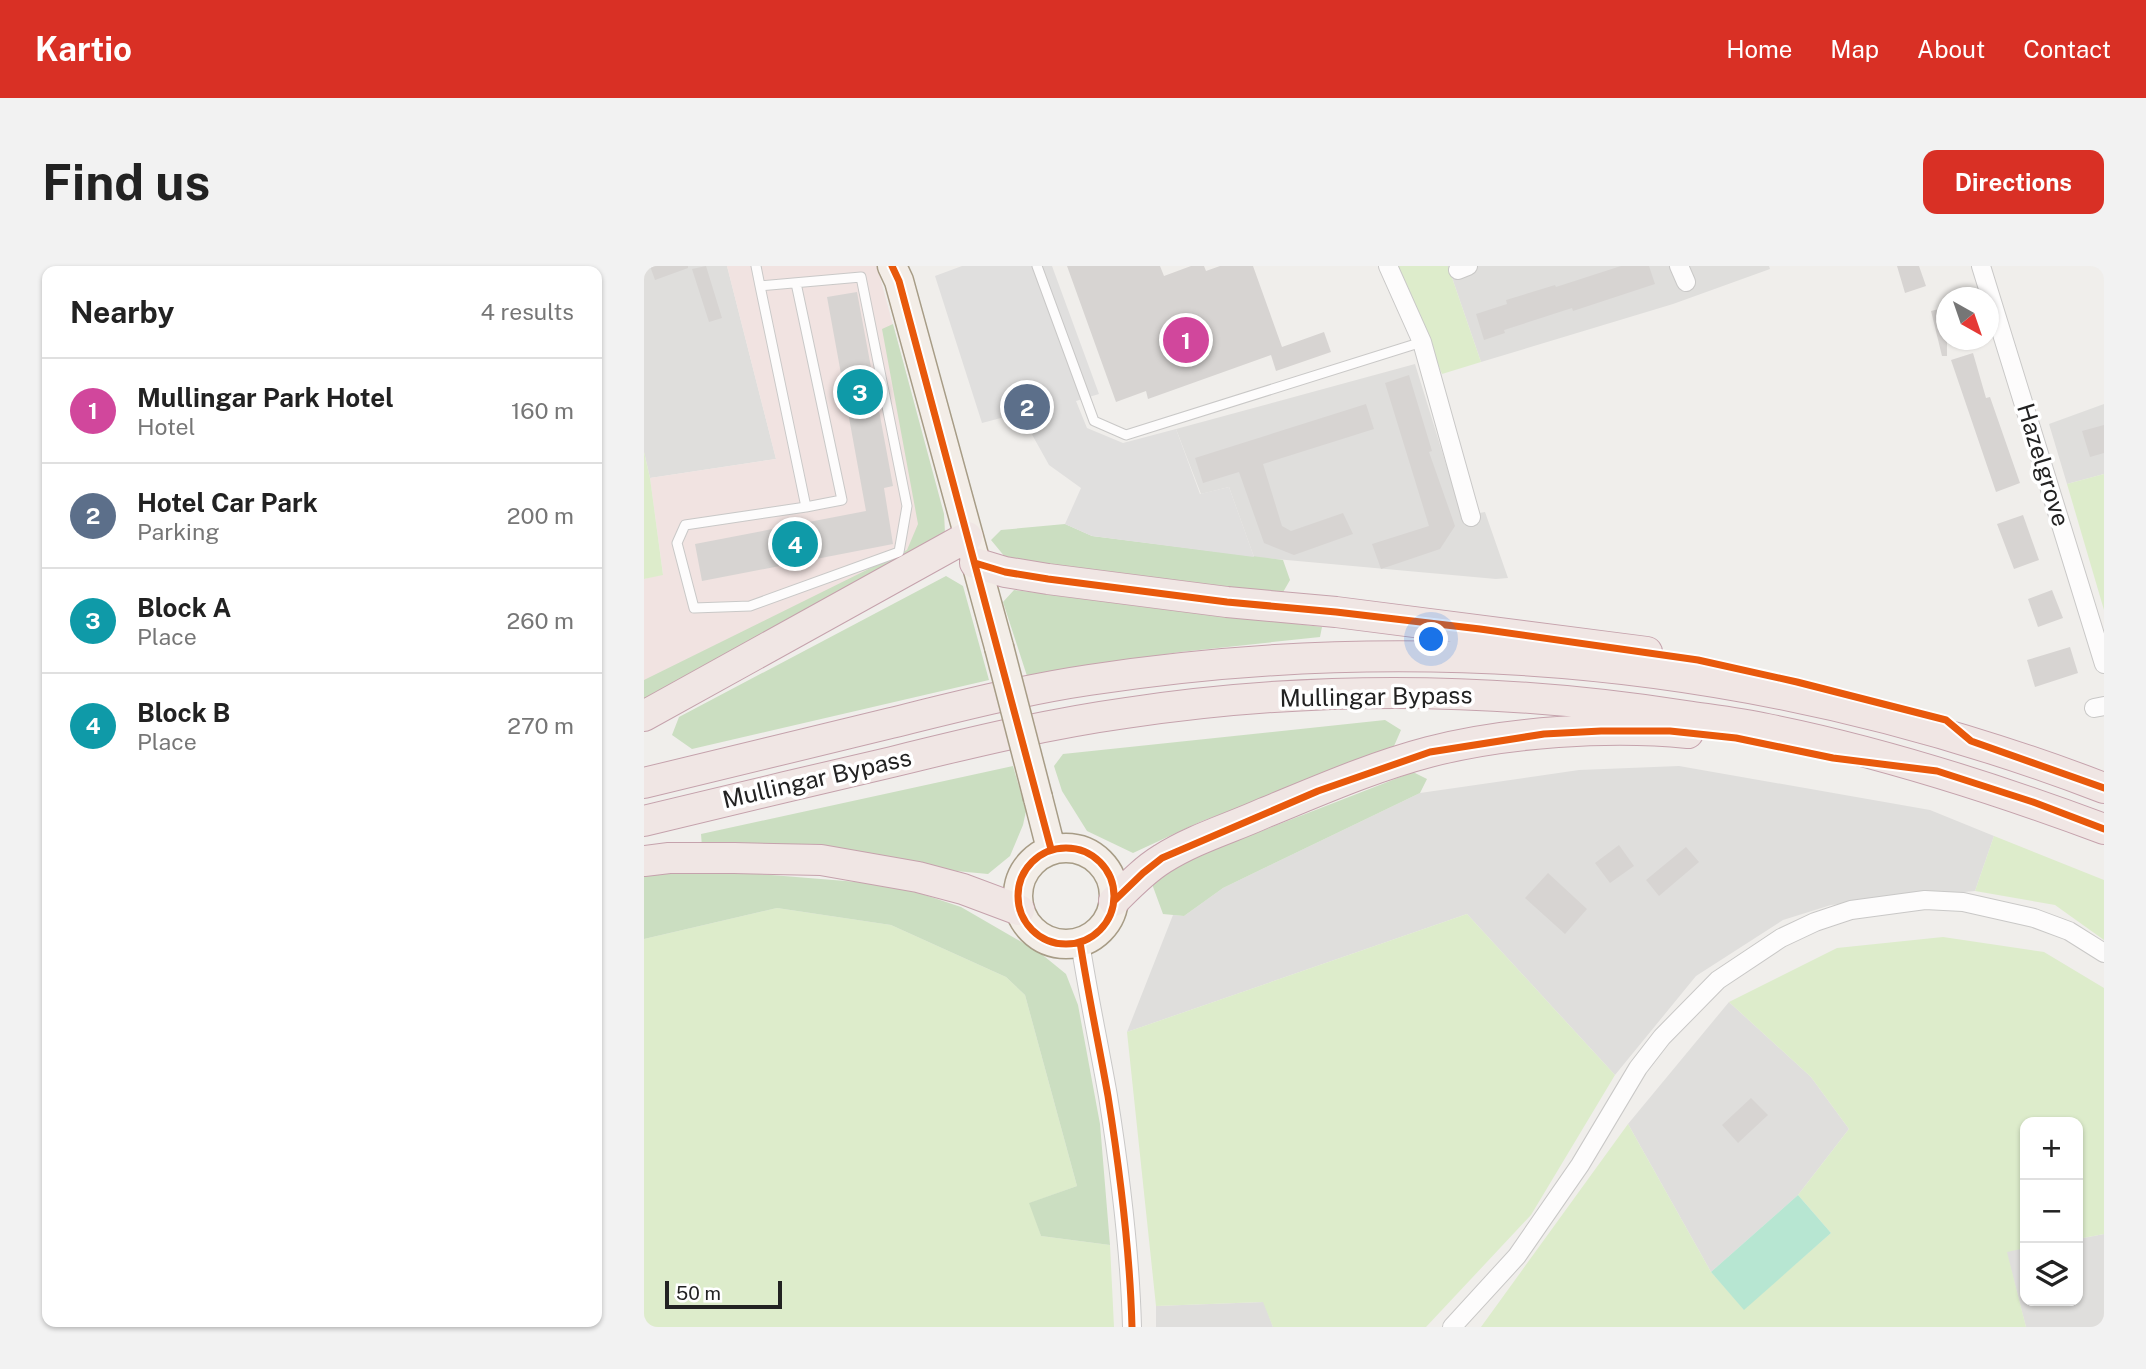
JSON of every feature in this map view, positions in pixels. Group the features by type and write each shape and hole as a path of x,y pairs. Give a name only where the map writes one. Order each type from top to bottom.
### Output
{"highway":[{"path":"644,716 971,550 1005,572 1048,579 1227,602 1480,629 1698,660 1945,720 1971,741"},
{"name":"Mullingar Bypass","path":"644,783 973,703 1086,680 1206,664 1301,657 1434,656 1542,661 1631,669 1748,686 1850,708 1971,741 2104,788"},
{"name":"Mullingar Bypass","path":"644,821 994,738 1126,713 1279,697 1406,693 1510,696 1633,708 1765,728 1937,771 2033,802 2104,829"},
{"path":"1114,901 1162,858 1318,790 1430,752 1493,740 1567,733 1670,731 1736,738 1833,758 1937,771"},
{"path":"644,861 708,858 821,860 929,880 963,889 1019,911"}],"main road":[{"path":"897,271 1051,849"},
{"path":"1067,847 1083,850 1097,858 1107,870 1113,885 1111,915 1103,928 1080,942 1048,942 1035,934 1019,911 1017,895 1026,866 1051,849 1067,847"}],"street":[{"path":"1388,266 1422,342 1471,517"},
{"name":"Hazelgrove","path":"1981,266 2104,664"},
{"path":"1452,1327 1517,1256 1580,1165 1638,1068 1662,1037 1718,980 1781,938 1815,922 1851,910 1925,900 1963,902 2034,918 2069,931 2104,953"},
{"path":"1080,942 1120,1179 1131,1288 1132,1327"}],"lane":[{"path":"756,266 806,507"},
{"path":"1037,266 1094,421 1126,435 1422,342"},
{"path":"760,286 861,277 907,506 899,552 750,606 694,608 677,543 685,525 842,500 796,283"}],"shaded area":[{"path":"644,266 727,266 776,459 650,478 644,452"},
{"path":"727,266 877,266 944,514 945,534 644,681 644,579 663,574 650,478 776,459"},
{"path":"962,266 1052,266 1099,394 1076,401 1087,428 1123,443 1176,429 1200,494 1229,487 1254,557 1092,536 1065,524 1081,488 1049,465 1020,413 982,423 935,276"},
{"path":"1448,266 1769,266 1770,269 1673,304 1481,362"},
{"path":"1415,364 1462,516 1485,512 1508,578 1254,557 1229,487 1201,494 1176,429"},
{"path":"2104,404 2104,474 2067,484 2049,424"},
{"path":"1679,766 1930,810 1994,836 1975,891 1831,905 1783,920 1696,976 1615,1075 1467,914 1127,1032 1173,915 1184,916 1223,888 1420,793 1579,770"},
{"path":"1729,1002 1811,1077 1849,1129 1798,1195 1711,1272 1628,1124"},
{"path":"2104,1234 2104,1327 2026,1327 2020,1306 2083,1306 2083,1238"},
{"path":"2020,1249 2020,1304 2006,1251"},
{"path":"1264,1302 1273,1327 1156,1327 1156,1306"}],"green space":[{"path":"1398,266 1448,266 1481,362 1442,374"},
{"path":"893,324 944,514 945,534 644,704 644,680 907,550 918,524 882,329"},
{"path":"644,452 663,575 644,579"},
{"path":"2104,474 2104,610 2067,484"},
{"path":"1065,524 1092,536 1283,560 1290,580 1282,594 1010,563 991,540 1001,530"},
{"path":"946,576 963,586 989,680 692,749 672,735 679,717"},
{"path":"1014,590 1322,627 1320,637 1180,652 1027,676 1003,602"},
{"path":"1385,720 1401,730 1391,753 1202,821 1133,853 1087,831 1062,791 1054,766 1063,754"},
{"path":"1013,766 1026,811 1023,825 1010,856 988,874 702,847 701,834"},
{"path":"1413,772 1427,779 1420,793 1223,888 1184,916 1163,914 1152,884 1172,866"},
{"path":"1994,836 2104,880 2104,940 2055,905 1975,891"},
{"path":"644,874 759,874 895,885 961,907 1039,952 1066,974 1078,1005 1100,1124 1110,1245 1041,1236 1029,1203 1077,1186 1025,995 1006,977 891,925 777,908 644,939"},
{"path":"777,908 891,925 1006,977 1025,995 1077,1186 1030,1203 1041,1236 1110,1245 1114,1327 644,1327 644,939"},
{"path":"1467,914 1615,1075 1531,1215 1426,1327 1273,1327 1263,1302 1156,1306 1127,1032"},
{"path":"1943,937 2044,952 2104,988 2104,1234 2083,1238 2083,1117 2020,1117 2020,1249 2007,1252 2026,1327 1481,1327 1628,1124 1711,1272 1744,1309 1831,1233 1798,1195 1849,1129 1811,1077 1729,1002 1837,948"},
{"path":"1798,1195 1831,1233 1744,1310 1711,1272"}],"building":[{"path":"650,266 688,266 688,268 655,280"},
{"path":"706,266 722,318 709,322 692,269"},
{"path":"1067,266 1160,266 1164,276 1191,266 1204,266 1206,271 1220,266 1253,266 1282,347 1324,332 1331,352 1276,371 1271,355 1148,399 1146,391 1116,402"},
{"path":"1621,266 1649,266 1655,284 1504,330 1505,333 1484,340 1476,314 1507,304 1506,300"},
{"path":"1897,266 1919,266 1926,286 1905,293"},
{"path":"857,292 893,486 884,488 893,544 702,581 695,544 866,511 827,297"},
{"path":"1936,310 1936,331 1931,311"},
{"path":"1941,350 1947,350 1947,356 1942,356"},
{"path":"1973,353 1986,398 1990,397 2020,483 1996,492 1951,360"},
{"path":"1409,375 1432,451 1429,452 1455,526 1440,549 1381,569 1372,544 1429,526 1385,383"},
{"path":"1366,404 1374,429 1263,464 1282,526 1291,531 1343,513 1353,534 1294,555 1264,543 1239,472 1203,483 1195,458"},
{"path":"2104,425 2104,453 2090,457 2082,431"},
{"path":"2023,515 2039,560 2014,569 1997,524"},
{"path":"2052,590 2063,618 2038,627 2028,599"},
{"path":"2070,647 2078,673 2035,687 2027,660"},
{"path":"1619,845 1634,866 1610,883 1595,863"},
{"path":"1686,847 1699,862 1659,896 1646,880"},
{"path":"1548,873 1587,909 1565,934 1525,898"},
{"path":"1751,1098 1768,1115 1738,1143 1722,1125"}],"cycle path":[{"path":"892,266 899,281 1051,849"},
{"path":"975,563 1005,572 1048,579 1227,602 1480,629 1698,660 1946,720 1971,741 2104,788"},
{"path":"1114,901 1162,858 1318,791 1430,752 1544,734 1670,731 1736,738 1833,758 1937,771 2033,802 2104,829"},
{"path":"1057,848 1075,848 1093,856 1106,869 1114,887 1114,896 1111,915 1093,936 1075,944 1057,944 1039,936 1026,923 1018,905 1018,887 1026,869 1039,856 1057,848"},
{"path":"1080,942 1117,1153 1127,1240 1132,1327"}],"place":[{"name":"Mullingar Park Hotel","path":"1186,340"},
{"name":"Block A","path":"860,392"},
{"name":"Hotel Car Park","path":"1027,407"},
{"name":"Block B","path":"795,544"}]}
